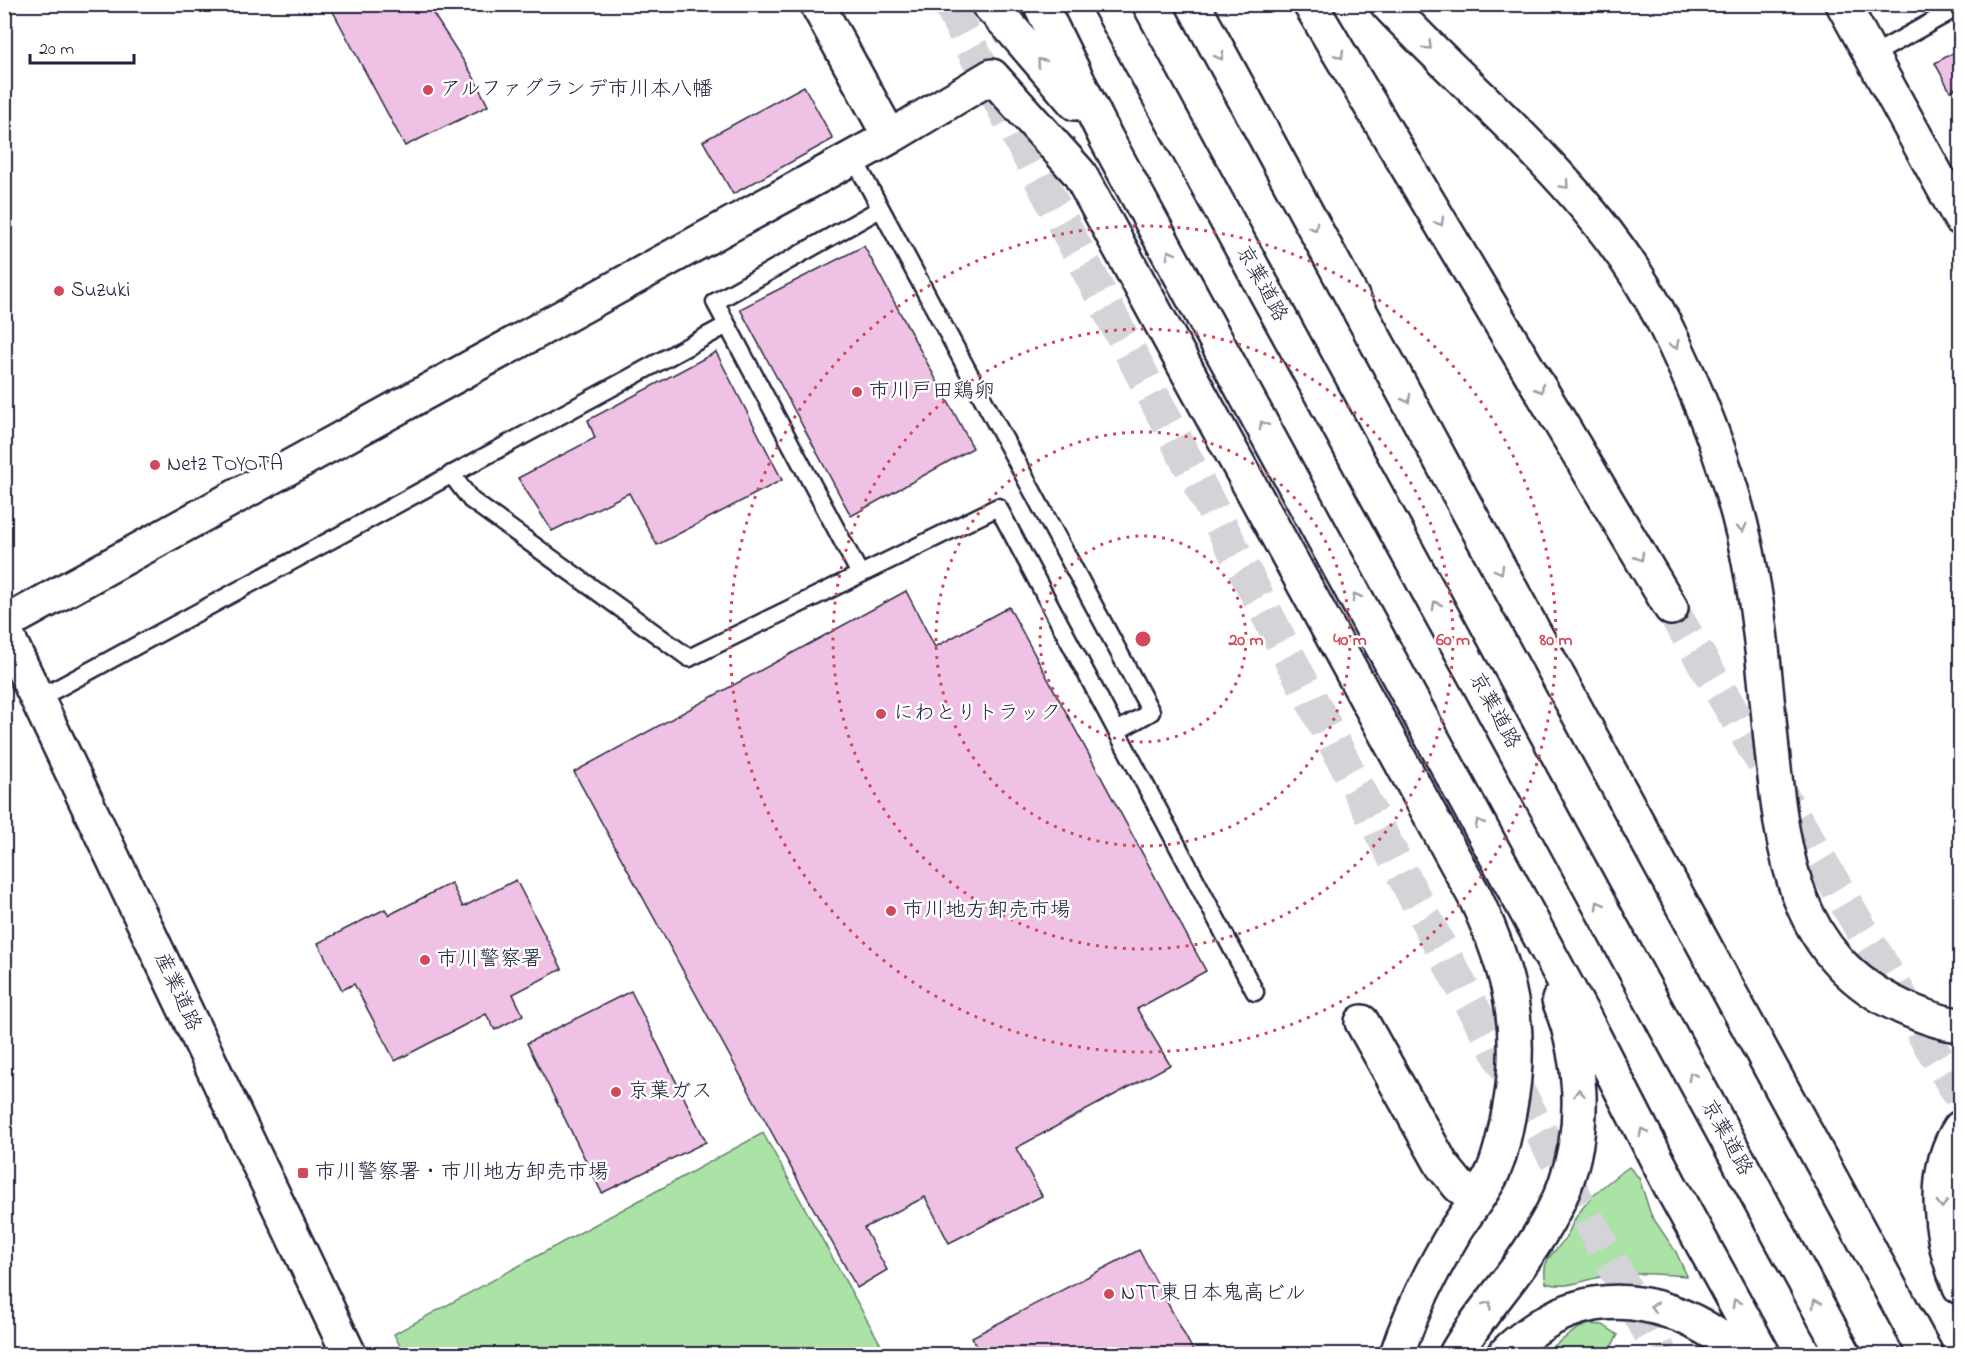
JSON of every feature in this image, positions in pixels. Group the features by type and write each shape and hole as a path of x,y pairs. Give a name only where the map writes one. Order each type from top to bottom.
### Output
{"main road":[{"path":"817,4 890,137"},
{"path":"988,4 1106,138"},
{"path":"1040,4 1106,138 1507,874 1670,1185 1763,1354"},
{"name":"京葉道路","path":"1109,4 1844,1354"},
{"path":"1192,4 1926,1354"},
{"path":"1310,4 1671,608"},
{"path":"1387,4 1544,161 1586,208 1625,259 1661,317 1711,425 1732,486 1743,532 1756,605 1779,815 1787,861 1800,900 1815,930 1834,957 1859,982 1888,1001 1919,1015 1960,1025"},
{"path":"1843,4 1960,218"},
{"path":"4,626 890,137 992,76 1079,173 1463,876 1490,929 1502,959 1511,993 1516,1057 1513,1092 1505,1133 1492,1172 1438,1260 1419,1298 1397,1354"},
{"name":"産業道路","path":"4,626 349,1354"},
{"path":"1456,1354 1481,1314 1527,1254 1551,1217 1566,1184 1574,1154 1580,1109 1579,1075 1563,1011 1507,874"},
{"path":"1362,1022 1442,1165 1460,1186 1477,1199"},
{"path":"1960,1128 1948,1156 1942,1183 1941,1211 1948,1255 1960,1287"},
{"path":"1505,1354 1533,1330 1557,1315 1582,1306 1609,1302 1637,1303 1666,1309 1697,1322 1723,1338 1741,1354"}],"lane":[{"path":"1871,56 1960,6"},
{"path":"853,157 1151,712 1117,731"},
{"path":"860,574 715,302 880,209"},
{"path":"38,699 727,325"},
{"path":"451,474 471,500 689,658 998,507 1255,992"}],"green space":[{"path":"763,1133 886,1354 404,1354 394,1334"},
{"path":"1629,1167 1639,1178 1651,1215 1676,1252 1687,1276 1627,1274 1606,1276 1568,1285 1546,1283 1547,1261 1563,1242 1579,1213 1598,1191"},
{"path":"1589,1324 1603,1325 1618,1335 1607,1354 1543,1354 1577,1329"}],"building":[{"name":"アルファグランデ市川本八幡","path":"329,4 427,4 472,74 488,106 405,146"},
{"path":"1960,49 1960,86 1950,91 1935,63"},
{"path":"804,86 833,139 733,194 703,141"},
{"path":"864,246 973,448 851,516 740,309"},
{"path":"716,352 782,480 657,545 629,493 552,531 518,478 595,438 588,420"},
{"path":"906,591 935,647 1009,607 1206,971 1137,1009 1170,1065 1016,1148 1042,1196 949,1243 925,1197 864,1228 887,1270 857,1288 574,772"},
{"path":"516,880 562,969 513,994 523,1015 495,1030 486,1014 395,1061 354,984 342,990 318,943 385,909 389,915 451,883 463,907"},
{"name":"京葉ガス","path":"631,991 706,1142 602,1193 527,1043"},
{"name":"NTT東日本鬼高ビル","path":"1139,1250 1195,1354 981,1354 972,1337"}],"tunnel":[{"path":"949,4 1444,954 1661,1354"},
{"path":"1671,608 1960,1096"}],"place":[{"name":"アルファグランデ市川本八幡","path":"428,90"},
{"name":"Suzuki","path":"59,291"},
{"name":"市川戸田鶏卵","path":"857,392"},
{"name":"Netz TOYOTA","path":"155,465"},
{"name":"にわとりトラック","path":"881,714"},
{"name":"市川地方卸売市場","path":"891,911"},
{"name":"市川警察署","path":"425,960"},
{"name":"京葉ガス","path":"616,1092"},
{"name":"市川警察署・市川地方卸売市場","path":"303,1173"},
{"name":"NTT東日本鬼高ビル","path":"1109,1294"}]}
